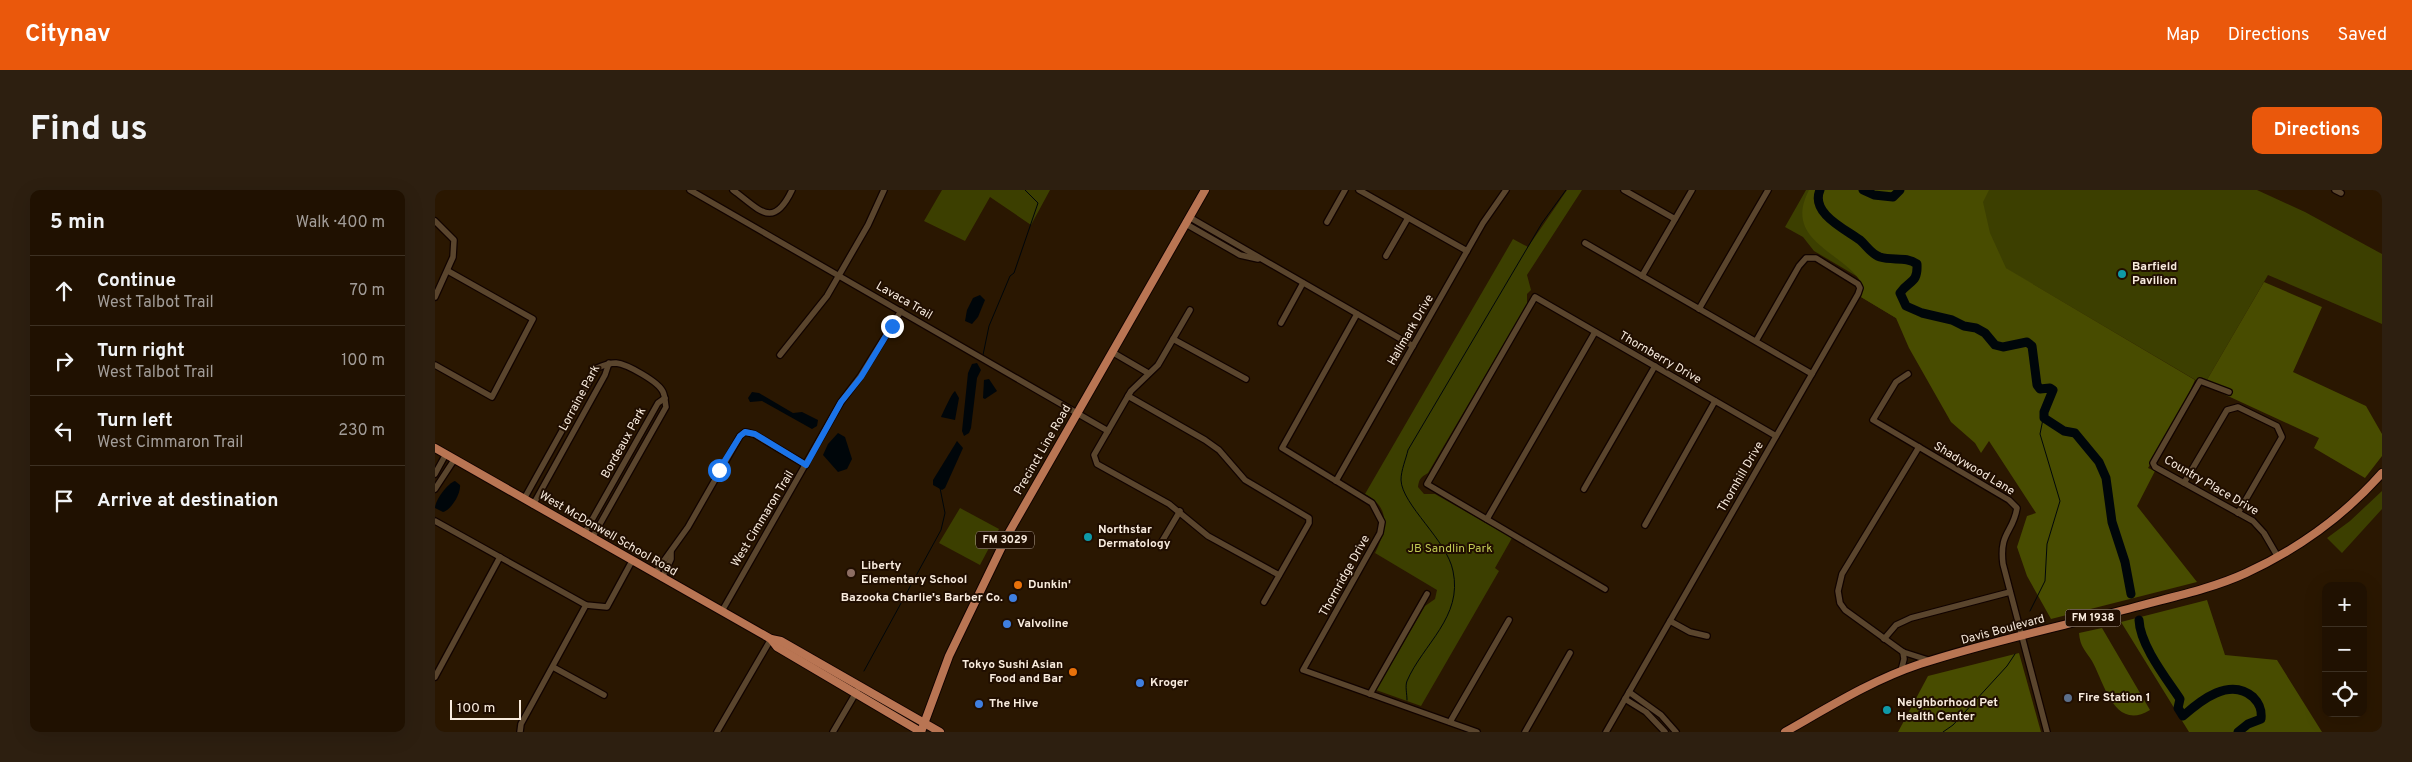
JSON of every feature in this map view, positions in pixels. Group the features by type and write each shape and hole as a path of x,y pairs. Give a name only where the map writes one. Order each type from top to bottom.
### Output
{"main road":[{"name":"Precinct Line Road","path":"921,732 949,656 983,583 1077,413 1205,190"},
{"name":"West McDonwell School Road","path":"435,448 658,576 771,639 781,641 921,732"},
{"name":"Davis Boulevard","path":"1785,732 1856,692 1901,671 2022,636 2201,589 2245,574 2312,536 2340,514 2382,473"},
{"name":"West McDonwell School Road","path":"857,690 940,732"}],"street":[{"name":"Lavaca Trail","path":"690,190 1108,431"},
{"path":"733,190 764,213 774,213 783,208 792,190"},
{"path":"780,355 815,311 839,275 868,225 884,190"},
{"path":"1327,222 1345,190"},
{"path":"1359,190 1467,251"},
{"name":"Hallmark Drive","path":"1337,481 1467,251 1506,190"},
{"path":"1625,190 1675,219"},
{"path":"1642,276 1692,190"},
{"path":"1699,309 1768,190"},
{"path":"1386,256 1408,218"},
{"path":"1187,220 1240,255 1261,259 1413,346"},
{"path":"435,222 454,240 453,257 435,297"},
{"path":"1585,243 1812,374"},
{"name":"Thornhill Drive","path":"1606,732 1860,288 1854,280 1816,258 1805,258 1755,341"},
{"path":"435,365 492,397 533,319 448,271"},
{"path":"1281,323 1303,283"},
{"name":"Thornberry Drive","path":"1487,519 1427,484 1535,297 1776,436"},
{"path":"1190,310 1158,364 1128,396 1094,455 1095,460 1097,464 1181,511 1208,536 1279,575"},
{"name":"West Cimmaron Trail","path":"722,611 841,402 861,377 901,311"},
{"name":"Thornridge Drive","path":"1357,314 1282,448 1372,503 1382,522 1380,533 1303,670 1370,694"},
{"path":"1595,332 1487,519 1605,588"},
{"path":"1173,339 1246,379"},
{"path":"1112,352 1148,374"},
{"path":"609,363 621,364 648,378 659,386 665,398"},
{"name":"Lorraine Park","path":"524,499 597,368 609,363"},
{"name":"Lorraine Park","path":"533,504 605,375 609,363"},
{"path":"1584,488 1655,366"},
{"name":"Shadywood Lane","path":"1908,374 1896,382 1873,420 2009,500 2017,508 2015,517 2004,535 2001,549 2010,592 2047,732"},
{"name":"Country Place Drive","path":"2229,392 2200,381 2154,461 2155,467 2259,526 2278,557"},
{"path":"1128,396 1205,440 1219,450 1245,480 1309,518 1309,522 1264,602"},
{"name":"Bordeaux Park","path":"584,534 658,403 665,398 666,407 592,538"},
{"path":"1645,525 1715,401"},
{"path":"2184,483 2223,414 2231,408 2238,407 2277,426 2282,433 2279,442 2238,513"},
{"path":"658,576 671,559 671,552 688,527 734,445 745,432 755,434 806,465"},
{"path":"1919,447 1842,574 1839,584 1839,597 1845,610 1903,652 1931,661"},
{"path":"435,474 446,454"},
{"path":"435,488 454,460"},
{"path":"534,481 543,486"},
{"path":"1161,543 1181,511"},
{"path":"595,514 603,518"},
{"path":"435,521 586,605 607,607 632,561"},
{"path":"435,676 500,557"},
{"path":"1885,639 1896,625 1911,618 2010,592"},
{"path":"1427,594 1370,694 1477,732"},
{"path":"520,732 521,724 586,605"},
{"path":"1450,722 1509,620"},
{"path":"1670,621 1690,632 1707,636"},
{"path":"717,732 771,639"},
{"path":"1901,671 1904,659 1903,652"},
{"path":"1525,732 1570,653"},
{"path":"553,667 604,695"},
{"path":"833,732 857,690"},
{"path":"1629,692 1661,715 1676,732"},
{"path":"1625,699 1646,712 1665,732"}],"green space":[{"path":"942,190 1050,190 1031,225 990,197 965,241 924,221"},
{"name":"JB Sandlin Park","path":"1567,190 1582,190 1527,275 1531,290 1527,294 1527,304 1428,473 1419,482 1418,487 1424,494 1435,494 1512,538 1495,568 1499,571 1421,706 1376,690 1425,606 1435,599 1437,590 1375,553 1384,528 1383,513 1374,500 1365,494 1513,239 1528,247"},
{"path":"1806,190 2257,190 2305,212 2382,254 2382,324 2268,275 2204,385 1951,236 1896,318 1861,297 1863,285 1858,277 1814,251 1803,237 1785,227"},
{"path":"2382,491 2382,509 2342,553 2327,538 2350,521"},
{"path":"960,508 999,529 980,565 939,543"}],"shaded area":[{"path":"1809,190 1989,190 1983,202 1990,233 2006,268 2195,380 2174,426 2148,468 2155,471 2137,506 2197,582 2051,619 2027,576 2017,547 2027,516 2036,513 1989,441 1981,453 1975,443 1951,422 1909,348 1896,318 1861,297 1863,285 1854,273 1809,234 1803,222 1803,208"},
{"path":"2264,282 2322,307 2293,372 2366,406 2382,434 2382,456 2365,478 2314,448 2319,438 2204,385"},
{"path":"980,295 985,300 978,317 972,324 965,321 967,310 973,298"},
{"path":"977,363 981,370 977,378 971,428 969,433 964,436 962,431 968,373 972,364"},
{"path":"989,379 997,391 985,399 983,398 984,380"},
{"path":"955,391 959,398 955,420 941,417 950,399"},
{"path":"752,392 759,393 793,413 802,412 818,420 817,426 812,429 762,401 750,402 748,398"},
{"path":"838,433 845,437 852,459 847,469 838,472 823,455 828,444"},
{"path":"957,441 963,448 945,488 942,490 933,485 933,480"},
{"path":"455,481 460,485 460,489 452,505 443,512 435,508 442,492"},
{"path":"2207,600 2225,655 2277,660 2322,732 2189,732 2121,622"},
{"path":"2102,628 2150,710 2138,715 2127,715 2119,710 2106,692 2092,661 2082,645 2079,633"},
{"path":"2019,653 2041,732 1898,732 1928,676"}],"waterway":[{"path":"983,355 989,326 1010,276 1014,273 1038,203 1025,190"},
{"path":"1407,700 1407,681 1447,616 1455,587 1449,559 1403,490 1401,476 1408,450 1542,223 1566,190"},
{"path":"1820,190 1818,198 1824,213 1860,240 1874,254 1885,258 1904,259 1917,264 1914,279 1900,293 1906,306 1922,313 1976,328 1985,333 1995,345 2003,347 2027,342 2032,346 2037,385 2040,389 2050,388 2053,390 2044,412 2044,418 2064,431 2075,433 2099,462 2106,478 2112,522 2125,562 2131,594"},
{"path":"1863,190 1874,195 1893,197 1900,190"},
{"path":"2030,611 2045,581 2047,544 2060,501 2040,434 2044,414"},
{"path":"864,671 941,530 945,513 940,488"},
{"path":"2139,620 2140,630 2149,650 2180,699 2178,708 2183,716 2198,703 2225,690 2235,689 2244,691 2253,697 2260,707 2261,719 2248,724 2238,732"},
{"path":"1943,732 1953,725 2007,666 2015,654"}],"place":[{"name":"Barfield Pavilion","path":"2122,274"},
{"name":"Northstar Dermatology","path":"1088,537"},
{"name":"Liberty Elementary School","path":"851,573"},
{"name":"Dunkin'","path":"1018,585"},
{"name":"Bazooka Charlie's Barber Co.","path":"1013,598"},
{"name":"Valvoline","path":"1007,624"},
{"name":"Tokyo Sushi Asian Food and Bar","path":"1073,672"},
{"name":"Kroger","path":"1140,683"},
{"name":"Fire Station 1","path":"2068,698"},
{"name":"The Hive","path":"979,704"},
{"name":"Neighborhood Pet Health Center","path":"1887,710"}],"route":[{"path":"719,470 740,436 745,432 755,434 806,465 841,402 861,377 892,326"}]}
